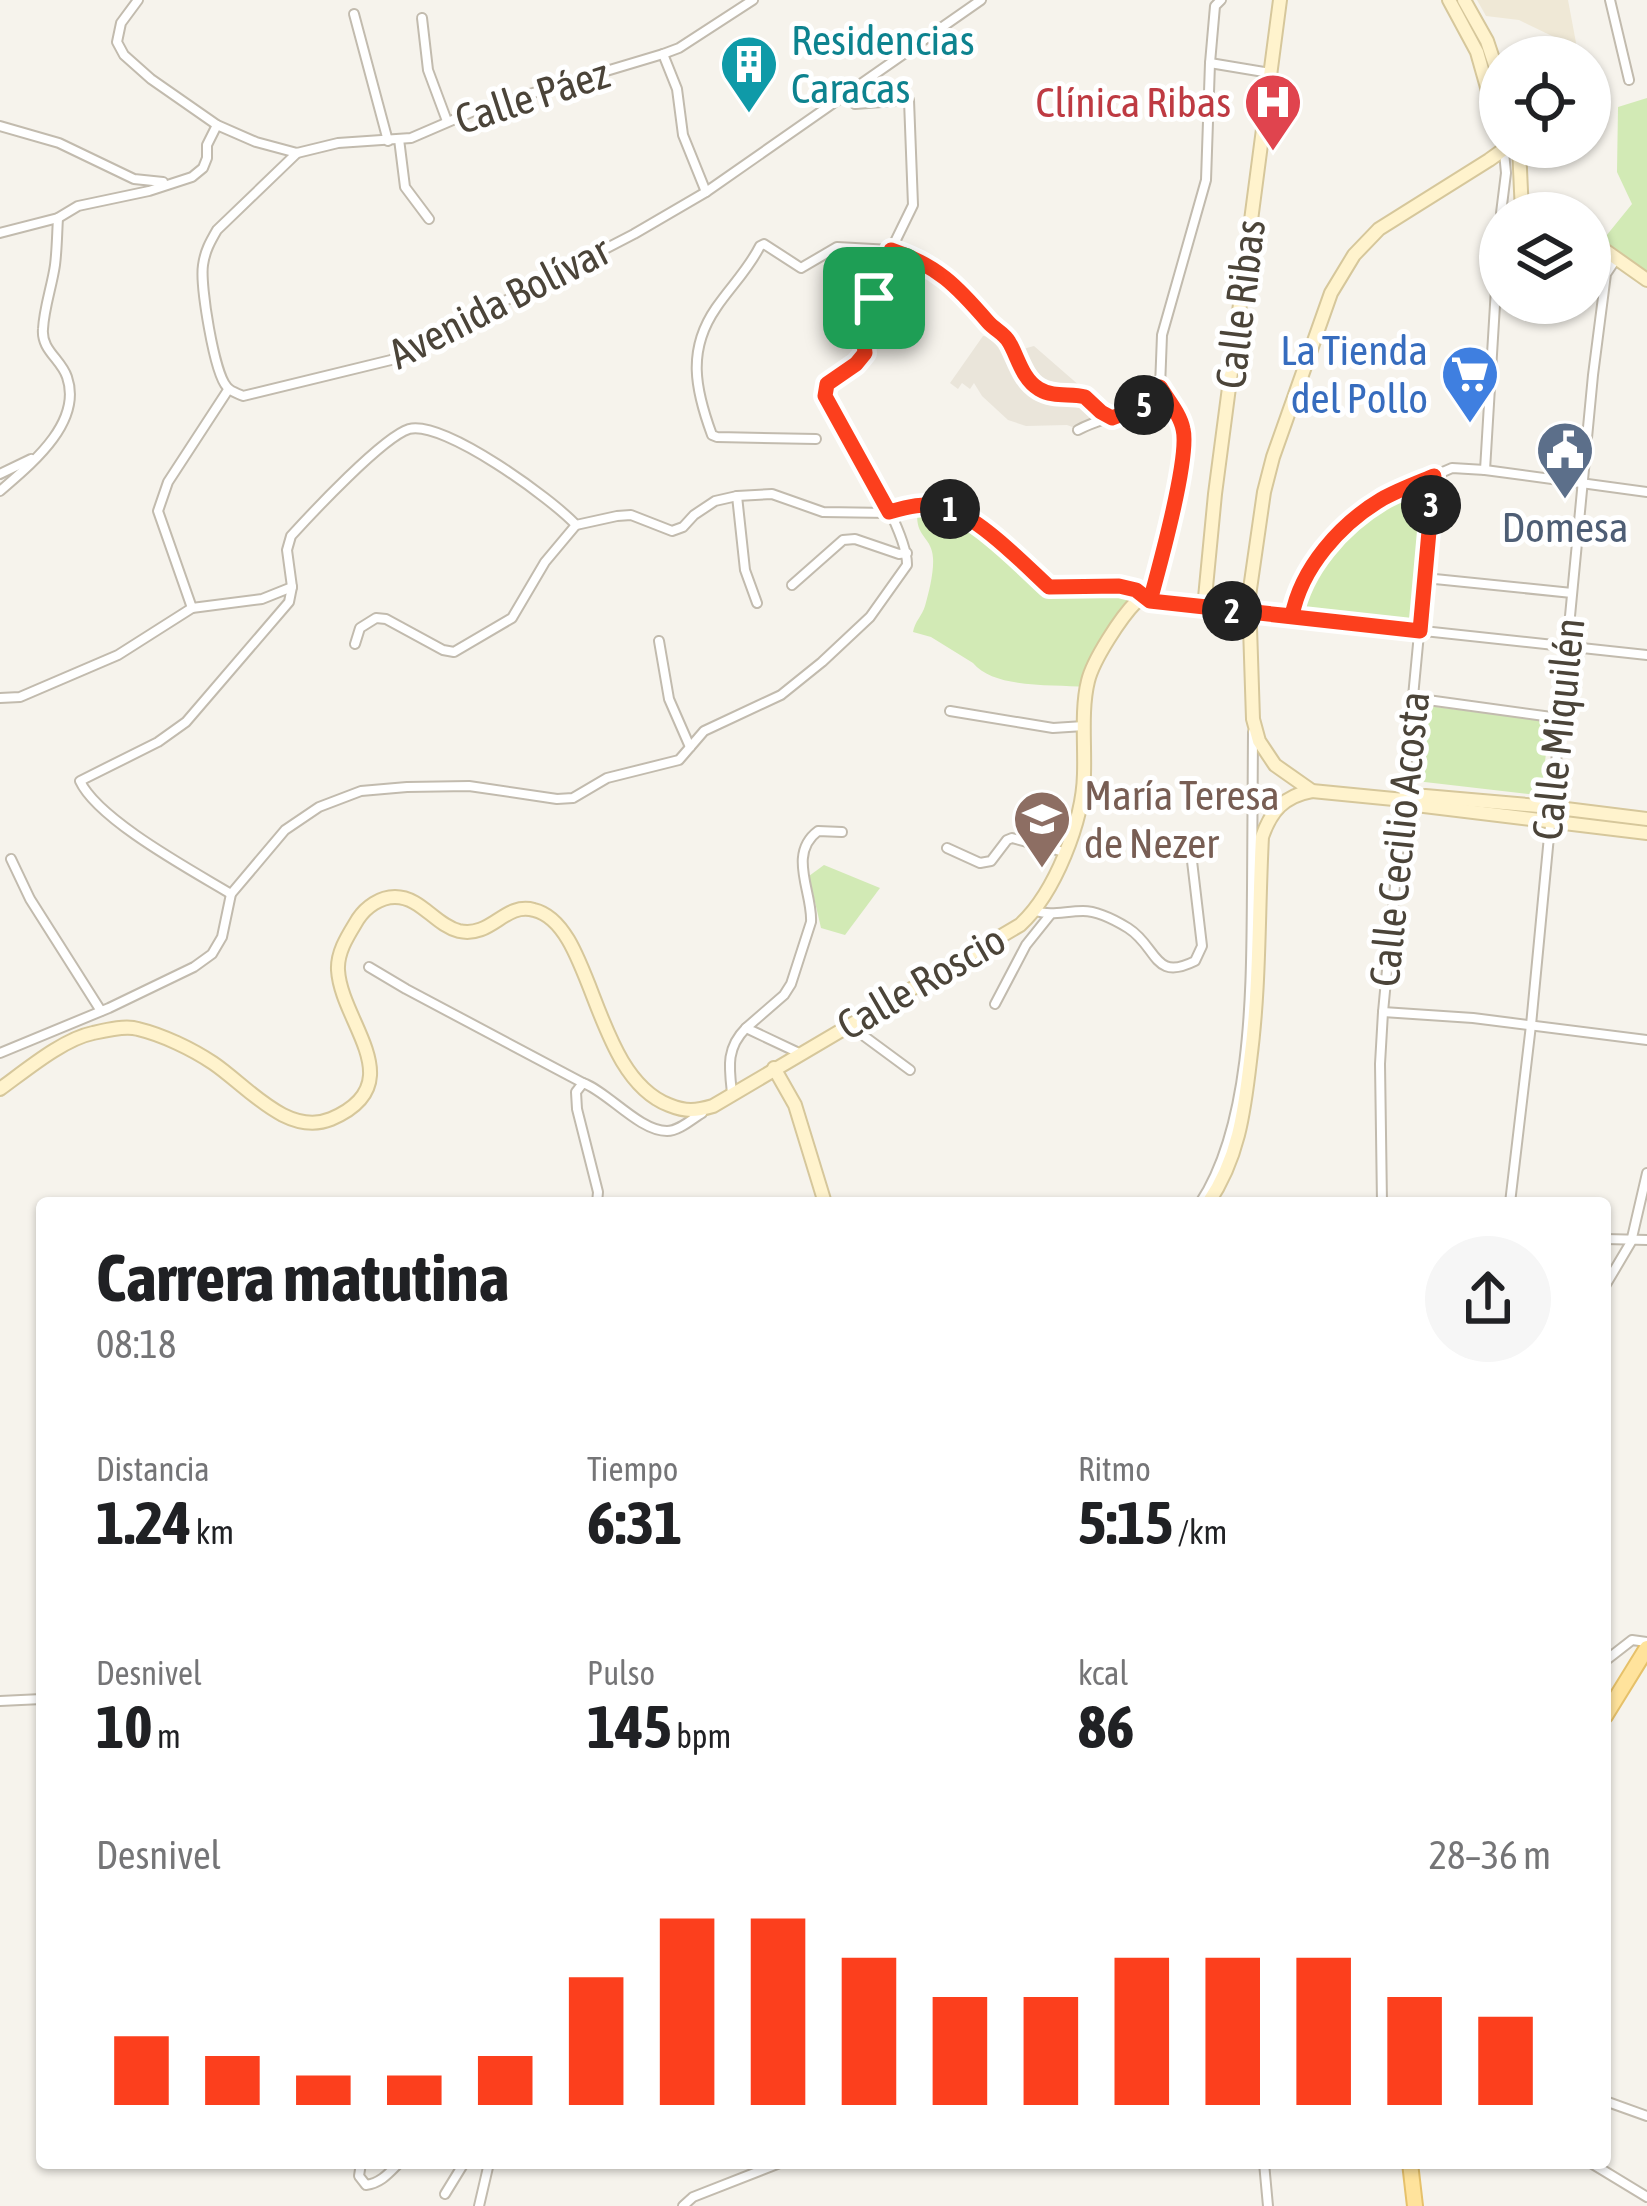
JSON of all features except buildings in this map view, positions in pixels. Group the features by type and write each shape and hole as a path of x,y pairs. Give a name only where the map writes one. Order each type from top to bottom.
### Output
{"main road":[{"path":"1611,1706 1647,1645"},
{"path":"1410,2169 1415,2206"}],"street":[{"path":"138,0 121,23 116,42 124,55 217,125 297,153"},
{"name":"Calle Páez","path":"297,153 338,143 411,138 447,121 663,54 753,0"},
{"name":"Avenida Bolívar","path":"229,390 243,396 391,360 634,234 706,192 981,0"},
{"name":"Calle Ribas","path":"1210,608 1217,472 1280,0"},
{"path":"1449,0 1479,59"},
{"path":"1465,0 1484,36"},
{"path":"1610,0 1628,80"},
{"path":"1149,600 1185,435 1160,387 1164,322 1206,181 1210,63 1218,3"},
{"path":"354,14 405,187 429,219"},
{"path":"422,18 428,70 447,121"},
{"path":"663,54 677,89 683,135 706,192"},
{"path":"1210,63 1270,73"},
{"path":"0,1053 101,1011 212,954 222,937 231,894 286,830 319,807 361,791 469,786 573,798 608,778 679,760 704,731 781,695 870,617 908,566 908,553 825,392 827,384 865,353 864,328 891,250 914,205 909,100 854,104 844,94"},
{"path":"0,233 58,218 78,206 192,177 203,169 217,125"},
{"path":"0,126 59,143 134,179 171,183"},
{"path":"192,608 158,511 168,482 229,390 204,306 202,268 208,245 232,214 297,153"},
{"path":"1207,1197 1235,1120 1252,963 1249,596 1273,457 1331,293 1354,255 1379,229 1479,164"},
{"path":"0,491 51,442 70,399 69,380 44,344 58,218"},
{"path":"816,440 712,435 695,368 697,349 718,304 764,244 802,268 837,248 891,250 913,256 946,276 1008,340 1017,362 1039,389 1085,397 1112,418"},
{"path":"1611,254 1647,280"},
{"name":"Calle Miquilén","path":"1511,1197 1606,274 1617,258"},
{"path":"1485,470 1494,324"},
{"path":"1078,430 1143,406 1160,387"},
{"path":"231,894 137,837 85,792 80,781 158,742 186,722 289,602 291,536 319,506 387,443 408,430 430,428 528,483 576,525"},
{"path":"0,474 36,457"},
{"path":"1292,616 1313,566 1346,525 1385,497 1452,468 1647,492"},
{"name":"Calle Cecilio Acosta","path":"1382,1197 1383,1012 1434,476"},
{"path":"355,644 360,628 376,618 454,652 512,618 545,562 576,525 631,515 673,532 715,501 772,494 824,512 889,512 919,504 947,507 1001,543 1049,587 1119,586 1149,600 1210,608 1647,655"},
{"path":"737,496 745,571 757,604"},
{"path":"792,585 843,540 908,553"},
{"path":"1425,578 1572,593"},
{"path":"0,698 20,697 118,655 192,608 262,599 292,587"},
{"name":"Calle Roscio","path":"713,1106 1042,913 1079,812 1090,672 1130,607 1149,600"},
{"path":"659,641 669,699 690,747"},
{"path":"1413,698 1559,718"},
{"path":"950,711 1053,728 1085,726"},
{"path":"1253,718 1259,741 1275,765 1312,791"},
{"path":"1208,1197 1231,1161 1245,1105 1257,988 1262,837 1282,803 1312,791 1404,800 1425,796 1647,820"},
{"path":"1549,813 1647,833"},
{"path":"732,1094 732,1044 784,995 812,922 804,886 808,839 818,831 842,832"},
{"path":"947,848 980,863 992,861 1012,838 1064,852"},
{"path":"11,859 30,899 101,1011"},
{"path":"995,1004 1042,913 1083,911 1109,918 1146,943 1166,968 1195,961 1202,946 1192,861"},
{"path":"0,1089 88,1033 134,1027 210,1060 282,1114 302,1122 325,1121 360,1102 370,1070 367,1048 338,974 338,961 364,909 392,896 405,898 458,931 492,927 504,915 522,908 540,910 565,931 623,1067 654,1099 683,1111 713,1106"},
{"path":"369,967 591,1085 621,1110 666,1131 713,1106"},
{"path":"1383,1012 1531,1024 1647,1040"},
{"path":"848,1024 910,1070"},
{"path":"746,1028 799,1053"},
{"path":"774,1068 795,1105 823,1197"},
{"path":"583,1083 576,1092 577,1109 598,1197"},
{"path":"1611,1276 1643,1211 1647,1173"},
{"path":"1611,1239 1647,1240"},
{"path":"1611,1656 1632,1640 1647,1645"},
{"path":"0,1702 36,1700"},
{"path":"1611,2103 1647,2116"},
{"path":"360,2169 358,2176 366,2185 393,2169"},
{"path":"445,2194 460,2169"},
{"path":"479,2206 488,2169"},
{"path":"683,2206 766,2169"},
{"path":"1265,2169 1268,2206"},
{"path":"1601,2169 1647,2197"}],"shaded area":[{"path":"1477,0 1568,0 1575,36 1552,36 1519,20 1486,16"},
{"path":"983,336 1003,338 1023,349 1034,346 1104,407 1099,421 1075,428 1026,426 1008,420 974,383 970,389 962,383 958,389 950,383"}],"green space":[{"path":"1647,98 1647,273 1611,247 1611,230 1632,204 1617,172 1618,107"},
{"path":"1427,492 1413,623 1301,611 1324,566 1348,534 1380,511"},
{"path":"919,504 947,507 975,524 1049,587 1136,590 1137,602 1086,687 1025,684 995,677 931,637 913,632 925,606 933,564 932,550 918,523"},
{"path":"1429,706 1546,721 1549,730 1541,793 1416,781 1419,714"},
{"path":"824,865 880,888 845,935 821,928 809,876"}],"place":[{"name":"Residencias Caracas","path":"749,115"},
{"name":"Clínica Ribas","path":"1273,153"},
{"name":"La Tienda del Pollo","path":"1470,425"},
{"name":"Domesa","path":"1565,501"},
{"name":"María Teresa de Nezer","path":"1042,870"}],"route":[{"path":"874,298 863,335 865,353 827,384 825,396 889,512 919,504 947,507 1001,543 1049,587 1119,586 1136,590 1150,601 1204,608 1420,631 1434,476 1385,497 1346,525 1313,566 1292,616 1150,601 1185,435 1160,387 1143,406 1112,418 1085,397 1039,389 1017,362 1005,336 946,276 913,256 891,250 874,298"}]}
